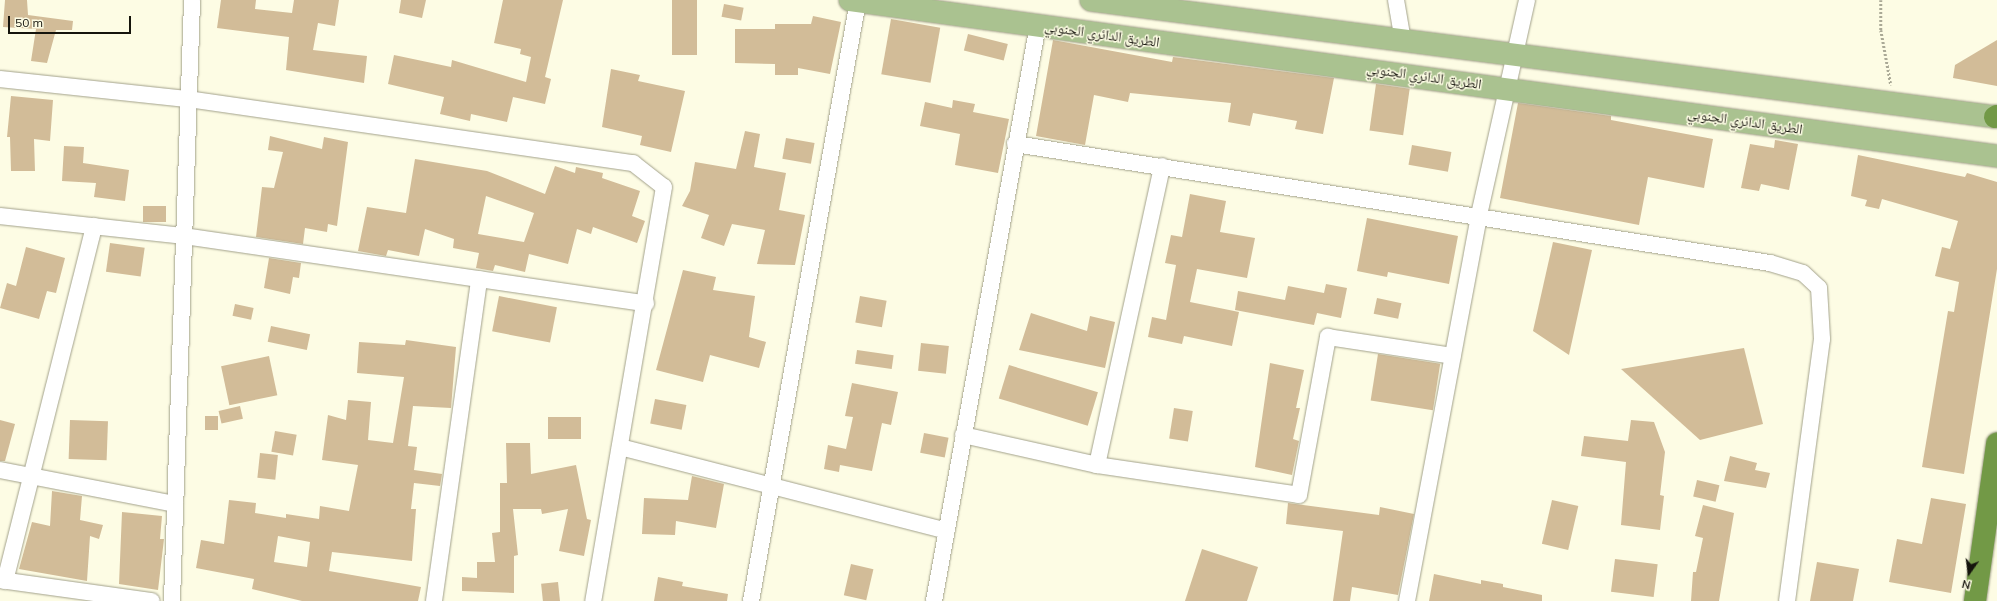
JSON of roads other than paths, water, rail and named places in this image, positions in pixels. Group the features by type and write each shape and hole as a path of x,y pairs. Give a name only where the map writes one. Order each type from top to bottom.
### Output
{"highway":[{"path":"1975,601 1997,444"}],"main road":[{"path":"1091,0 1205,7 1403,41 1996,116"},
{"name":"الطريق الدائري الجنوبي","path":"854,1 1507,88 1997,156"}],"street":[{"path":"172,601 192,0"},
{"path":"1396,0 1403,41"},
{"path":"1407,601 1479,215 1527,0"},
{"path":"751,601 854,1"},
{"path":"934,601 1015,144 1038,25"},
{"path":"0,79 188,99 633,163 664,187 646,303 593,601"},
{"path":"1015,144 1479,215 1770,263 1803,273 1819,288 1822,339 1787,601"},
{"path":"1097,465 1162,166"},
{"path":"0,216 184,236 646,303"},
{"path":"94,226 33,479 3,580 152,601"},
{"path":"434,601 479,279"},
{"path":"963,435 1097,465 1299,495 1328,337 1453,356"},
{"path":"620,447 771,488 946,531"},
{"path":"0,470 33,479 175,504"}]}
